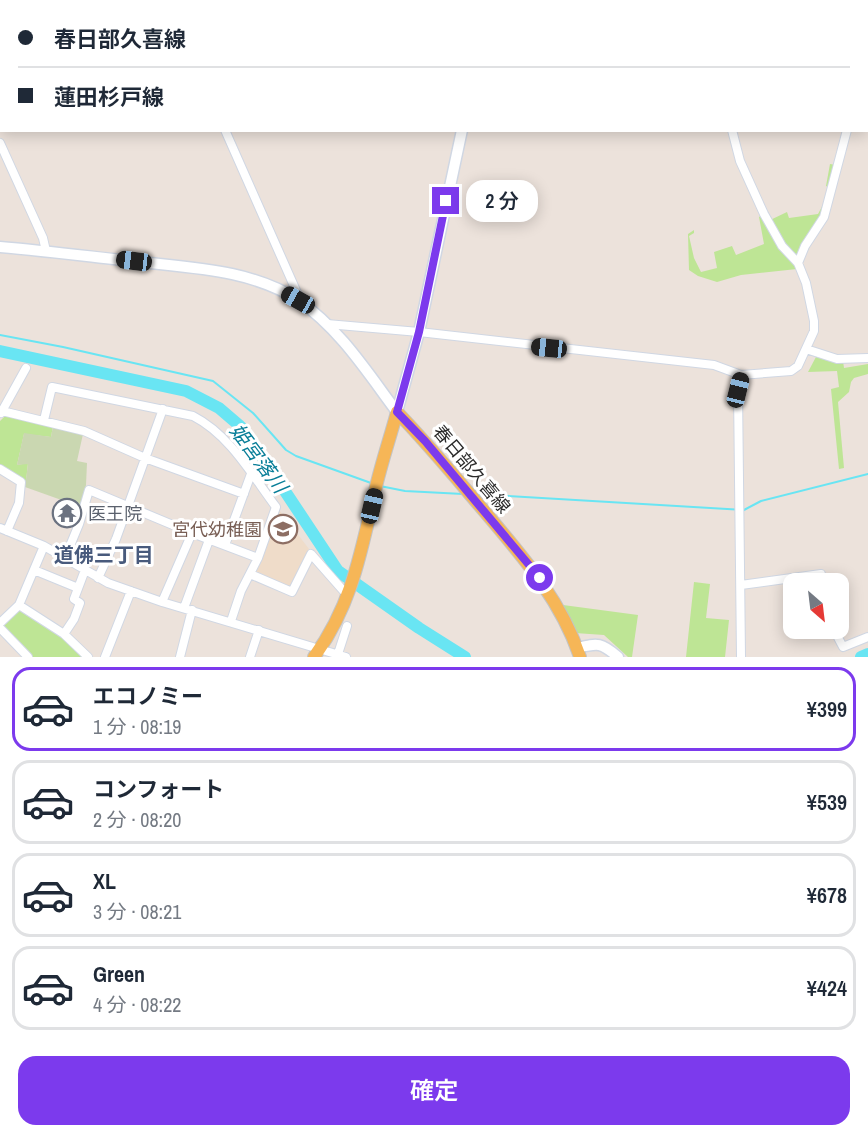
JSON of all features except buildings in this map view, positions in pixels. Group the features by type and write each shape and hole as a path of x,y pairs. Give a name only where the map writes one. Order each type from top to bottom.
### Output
{"main road":[{"path":"317,653 348,595 358,566 377,481 397,412"},
{"name":"春日部久喜線","path":"397,412 425,441 540,578 559,609 578,653"}],"street":[{"path":"226,132 298,295 298,300"},
{"path":"397,412 419,332 462,132"},
{"path":"327,324 714,365 741,375 791,371 798,366 814,331 808,291 798,263 782,246 764,214 740,161 733,132"},
{"path":"798,263 805,246 824,217 846,132"},
{"path":"0,143 43,238 46,251"},
{"path":"0,247 200,269 248,277 276,288 298,300 327,324 363,365 397,412"},
{"path":"806,349 827,358 868,358"},
{"path":"26,368 1,413 44,420 84,431 145,458 244,494"},
{"path":"741,375 738,390 741,657"},
{"path":"44,420 52,387 193,416 209,424 224,438 276,507 258,558 231,621"},
{"path":"99,578 163,410"},
{"path":"0,469 21,482 19,503 3,530 44,546 99,578 162,602 259,630 317,653 340,656 347,626"},
{"path":"225,545 251,474"},
{"path":"65,558 79,524 89,490 258,558"},
{"path":"162,602 192,533"},
{"path":"180,657 188,609 209,540"},
{"path":"0,622 19,605 44,546"},
{"path":"250,574 292,592 311,554 348,595"},
{"path":"34,570 78,588"},
{"path":"64,633 74,619 80,603 74,599 85,570"},
{"path":"741,585 783,579"},
{"path":"105,657 130,591"},
{"path":"19,605 64,633 88,657"},
{"path":"0,628 28,657"},
{"path":"250,657 259,630"},
{"path":"839,639 843,647 868,637"},
{"path":"578,653 595,644 602,645 618,657"}],"shaded area":[{"name":"宮代幼稚園","path":"279,510 309,549 291,586 288,587 255,570"}],"green space":[{"path":"830,164 836,165 822,217 797,269 741,275 717,282 698,276 689,270 688,234 694,230 694,233 689,236 694,258 701,272 717,268 714,252 732,246 736,255 764,244 759,217 762,215 766,222 787,212 789,218 818,214 825,201"},
{"path":"817,355 827,360 843,361 844,368 868,364 868,374 854,378 849,392 838,402 844,468 839,469 831,389 839,387 837,371 808,372"},
{"path":"6,415 53,426 51,437 24,434 17,465 28,463 26,481 0,465 0,421"},
{"path":"53,426 83,434 77,461 87,463 86,485 81,507 25,487 28,464 17,465 24,433 51,437"},
{"path":"694,582 710,584 706,618 729,620 725,657 686,657"},
{"path":"563,605 638,615 632,657 628,657 604,635 575,633"},
{"path":"18,610 63,638 83,657 33,657 3,627 3,624"}],"waterway":[{"path":"0,335 213,381 253,413 286,450 296,456 371,483"},
{"name":"姫宮落川","path":"0,351 186,391 219,408 240,426 251,440 338,571 465,657"},
{"path":"475,494 744,510 761,501 868,474"},
{"path":"380,486 405,491 463,494"},
{"name":"姫宮落川","path":"453,650 460,657"},
{"name":"姫宮落川","path":"861,657 868,654"}],"place":[{"name":"医王院","path":"67,513"},
{"name":"宮代幼稚園","path":"283,529"}],"district":[{"name":"道佛三丁目","path":"104,554"}],"route":[{"path":"446,201 419,332 397,412 425,441 540,578"}]}
